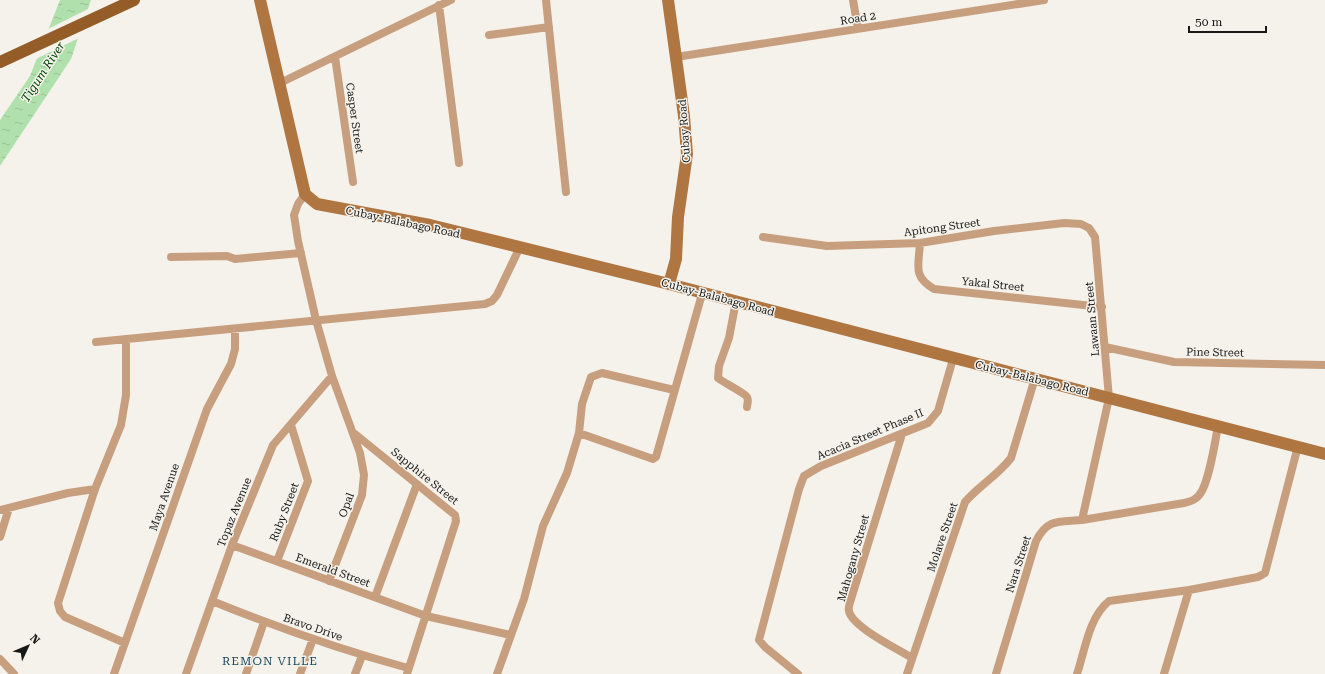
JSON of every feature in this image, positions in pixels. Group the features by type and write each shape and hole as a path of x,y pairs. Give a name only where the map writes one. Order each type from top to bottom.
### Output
{"main road":[{"path":"0,62 116,10 134,0"},
{"path":"260,0 305,194"},
{"name":"Cubay Road","path":"668,0 687,154 678,217 676,259 669,284"},
{"name":"Cubay-Balabago Road","path":"305,194 317,204 430,225 519,249 669,284 702,294 736,301 953,359 1035,378 1325,454"}],"street":[{"path":"280,83 451,0"},
{"path":"546,0 566,192"},
{"path":"853,0 858,29"},
{"name":"Road 2","path":"676,57 1044,0"},
{"path":"439,5 459,164"},
{"path":"489,35 548,27"},
{"name":"Casper Street","path":"335,56 353,182"},
{"name":"Opal","path":"305,194 298,204 294,215 301,253 316,320 332,376 354,433 362,464 363,488 329,581"},
{"name":"Apitong Street","path":"763,237 827,246 920,243 994,231 1064,223 1081,224 1090,228 1095,237"},
{"name":"Lawaan Street","path":"1095,237 1106,347 1109,398"},
{"name":"Yakal Street","path":"920,243 919,275 923,282 934,288 1102,308"},
{"path":"96,342 485,304 492,301 497,295 519,249"},
{"path":"171,257 226,256 235,259 301,253"},
{"path":"578,433 653,458 656,457 702,294"},
{"path":"736,301 729,338 718,366 718,378 725,384 745,394 748,401 747,407"},
{"name":"Maya Avenue","path":"114,674 207,409 231,364 234,349 235,329"},
{"path":"124,643 65,617 60,611 58,603 95,489 121,425 126,394 126,339"},
{"name":"Pine Street","path":"1106,347 1174,362 1325,365"},
{"name":"Acacia Street Phase II","path":"798,674 765,647 759,640 799,489 804,476 820,466 928,423 934,418 938,411 953,359"},
{"path":"497,674 524,599 543,526 567,473 578,433 582,404 591,377 595,374 608,374 674,390"},
{"name":"Topaz Avenue","path":"186,674 232,545 273,445 332,376"},
{"name":"Molave Street","path":"907,674 965,502 978,487 1004,468 1011,458 1035,378"},
{"path":"1082,520 1109,398"},
{"name":"Ruby Street","path":"277,561 307,485 307,477 291,425"},
{"name":"Nara Street","path":"996,674 1036,541 1046,525 1056,522 1082,520 1195,500 1202,493 1206,482 1218,426"},
{"name":"Sapphire Street","path":"354,433 451,510 455,515 456,521 407,671"},
{"name":"Mahogany Street","path":"902,434 851,599 849,611 854,620 864,628 912,658"},
{"path":"1077,674 1095,618 1101,608 1109,601 1188,590 1258,577 1265,573 1298,446"},
{"path":"375,597 417,484"},
{"path":"0,510 95,489"},
{"path":"0,536 9,508"},
{"name":"Emerald Street","path":"232,545 426,616 511,635"},
{"path":"1164,674 1188,590"},
{"name":"Bravo Drive","path":"212,601 264,622 407,671"},
{"path":"246,674 264,622"},
{"path":"300,674 313,639"},
{"path":"355,674 362,656"},
{"path":"0,659 14,674"}],"water":[{"name":"Tigum River","path":"60,0 91,0 71,59 0,166 0,120 30,76"}],"pier":[{"path":"90,8 81,37 34,60 46,30"}],"district":[{"name":"REMON VILLE","path":"270,661"}]}
